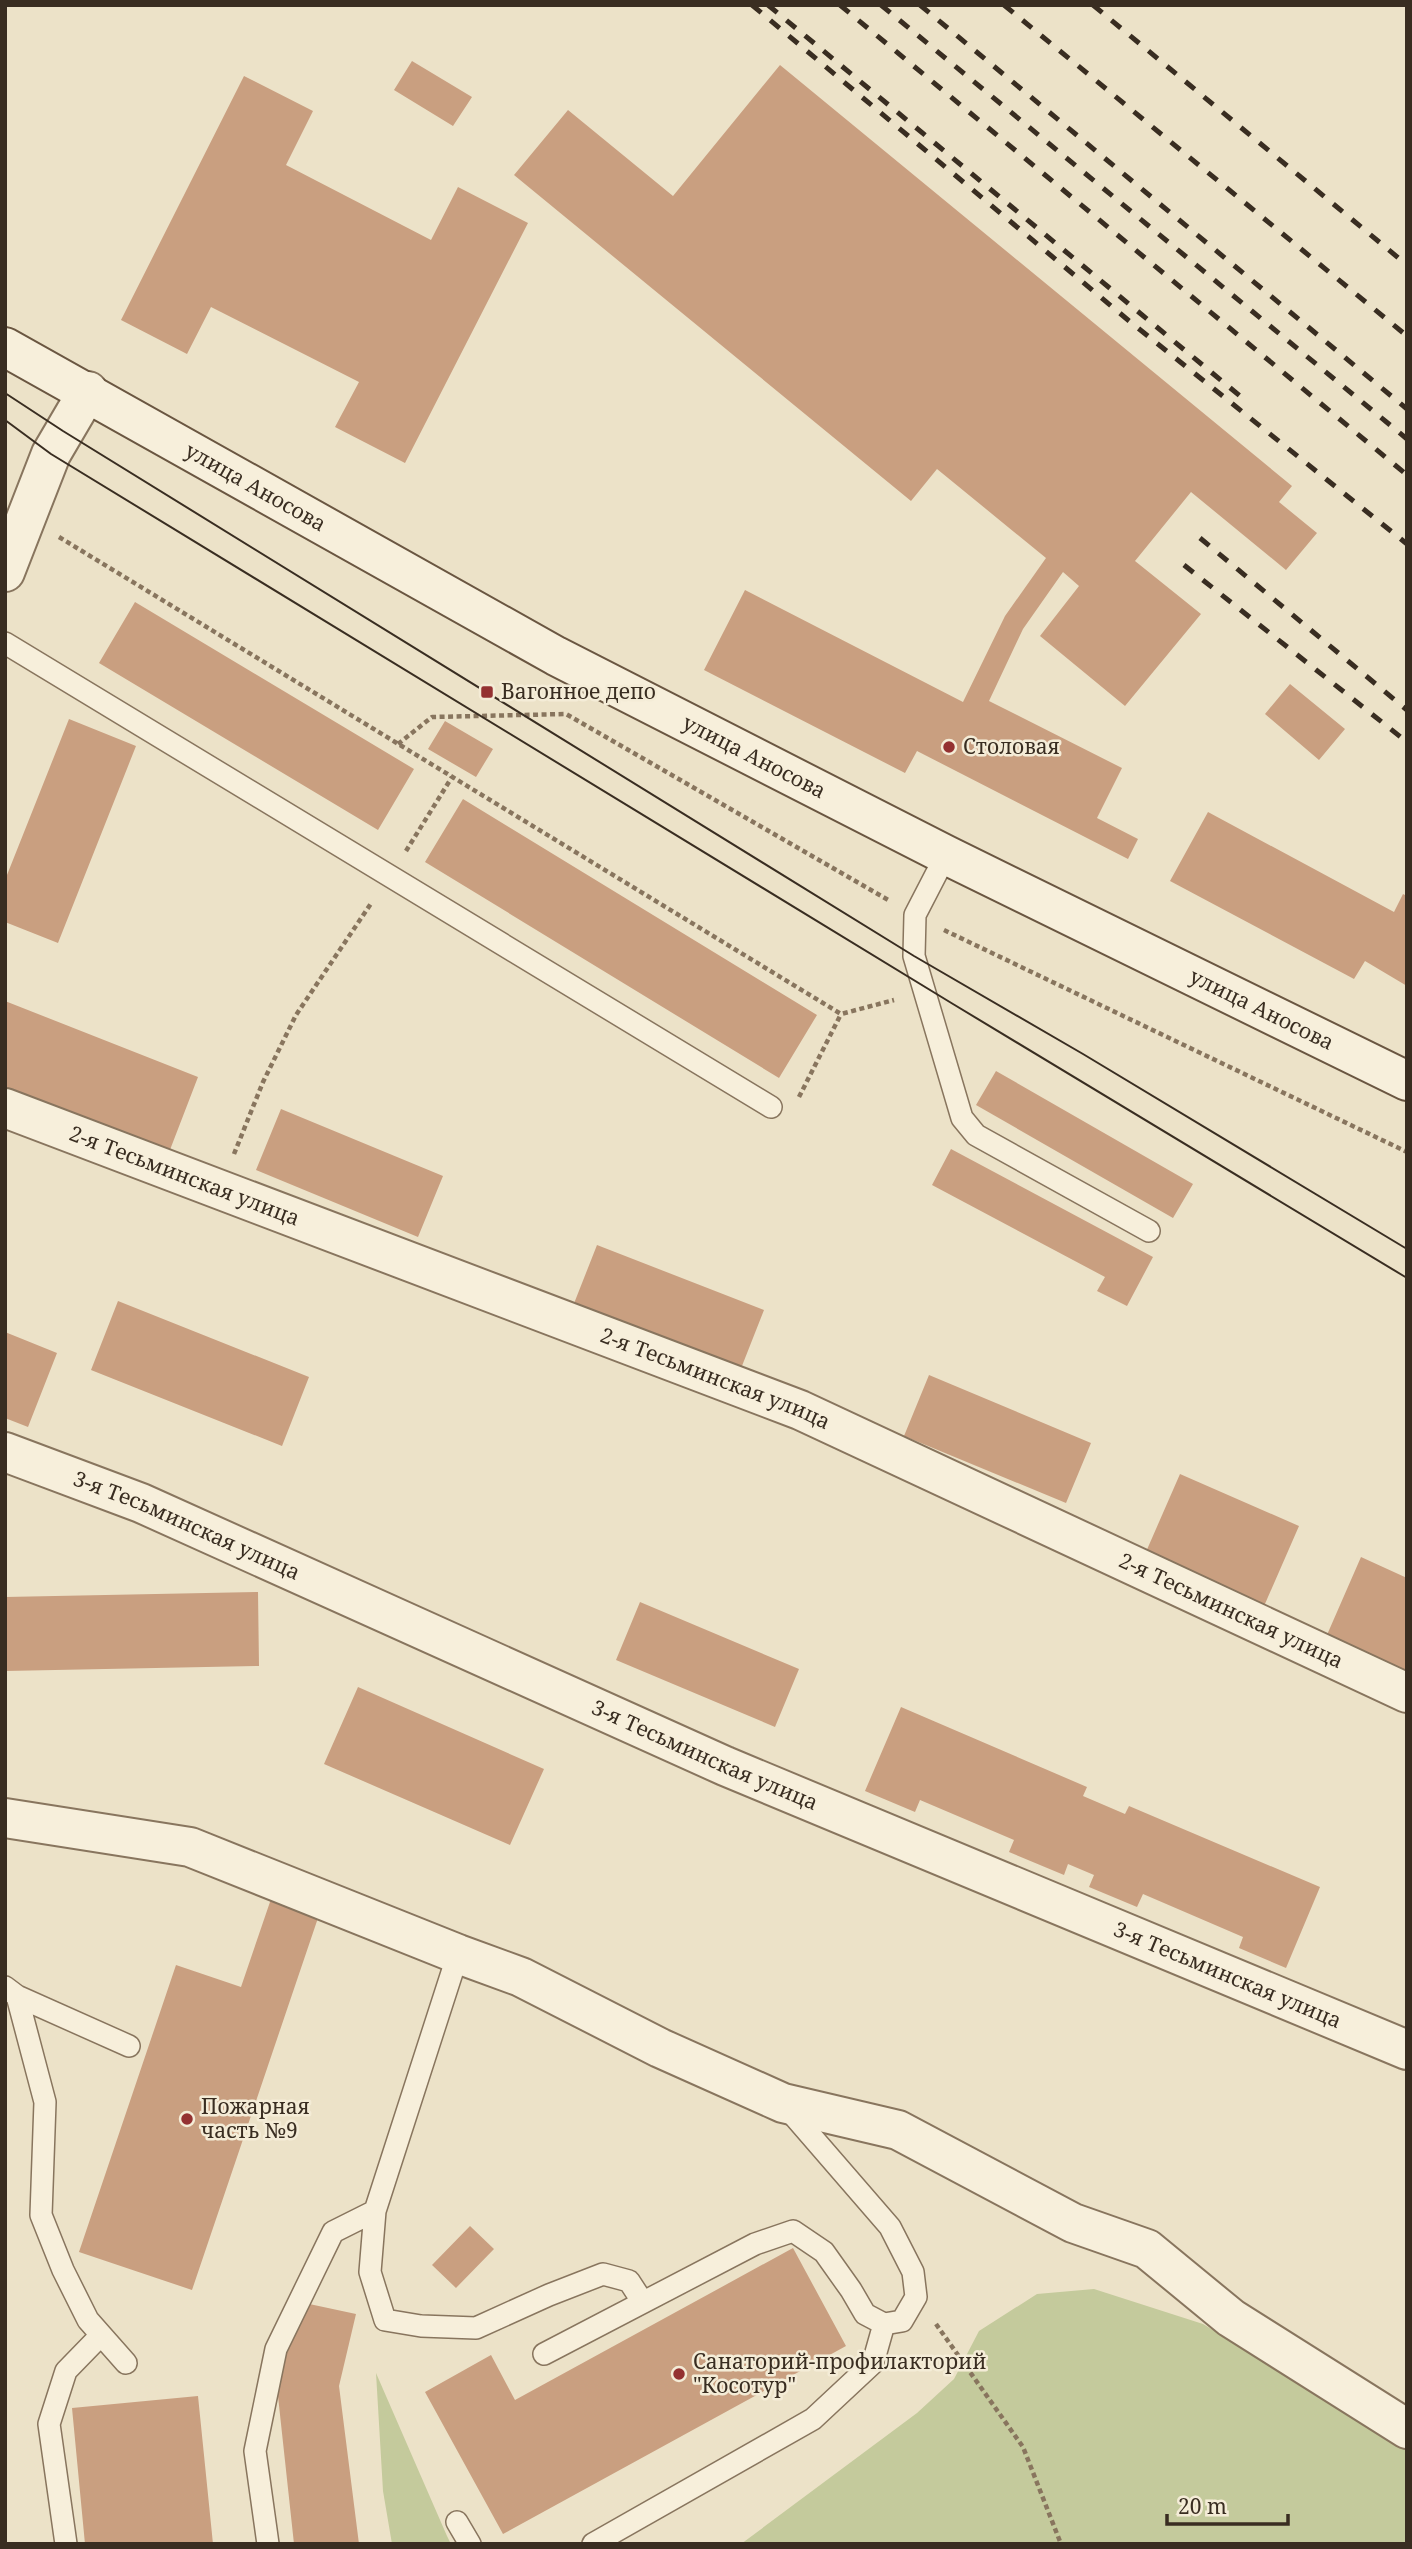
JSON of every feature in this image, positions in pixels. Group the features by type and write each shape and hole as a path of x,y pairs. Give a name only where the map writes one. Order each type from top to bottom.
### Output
{"street":[{"name":"улица Аносова","path":"5,346 556,656 946,855 1407,1081"},
{"path":"5,572 51,454 88,391"},
{"name":"2-я Тесьминская улица","path":"5,1108 800,1410 1407,1693"},
{"name":"3-я Тесьминская улица","path":"5,1452 141,1503 725,1766 1407,2050"},
{"path":"5,1818 190,1847 521,1977 660,2048 783,2103 898,2130 1073,2224 1147,2249 1231,2318 1407,2429"}],"lane":[{"path":"5,643 771,1107"},
{"path":"946,855 915,915 914,956 962,1118 976,1135 1149,1231"},
{"path":"458,1954 374,2211 370,2272 385,2320 421,2326 476,2329 549,2295 603,2274 629,2281 642,2301"},
{"path":"11,1991 129,2046"},
{"path":"11,1991 45,2102 41,2215 88,2320 126,2363"},
{"path":"544,2354 755,2244 793,2231 824,2252 864,2314 884,2324 902,2321 916,2297 913,2272 890,2227 783,2103"},
{"path":"268,2544 255,2451 276,2349 333,2232 374,2211"},
{"path":"593,2544 813,2419 873,2363 884,2324"},
{"path":"66,2544 49,2424 66,2371 101,2335"},
{"path":"457,2522 470,2544"}],"path":[{"path":"25,516 841,1014 925,992"},
{"path":"220,1189 262,1082 296,1016 452,777"},
{"path":"771,1107 792,1104 802,1094 841,1014"},
{"path":"916,2297 1023,2447 1061,2544"}],"green space":[{"path":"1094,2289 1203,2324 1407,2450 1407,2544 741,2544 917,2413 954,2379 979,2331 1037,2294"},
{"path":"376,2373 451,2544 392,2544 383,2491"}],"building":[{"path":"412,61 472,97 453,126 394,90"},
{"path":"780,65 1292,486 1279,502 1317,533 1286,570 1191,492 1135,561 1201,614 1125,706 1040,636 1079,586 1063,572 1023,629 989,701 1122,768 1097,818 1138,839 1128,859 917,751 905,773 704,670 745,590 963,702 1005,616 1046,558 937,469 911,501 514,175 568,110 673,196"},
{"path":"244,76 313,111 286,165 431,240 458,187 528,223 405,463 335,427 359,382 211,307 187,354 121,320"},
{"path":"135,602 414,769 378,830 99,663"},
{"path":"1290,684 1345,729 1319,760 1265,714"},
{"path":"69,719 136,746 58,943 5,922 5,880"},
{"path":"445,721 493,749 476,777 428,749"},
{"path":"463,799 817,1015 779,1078 425,862"},
{"path":"1208,812 1394,912 1403,894 1407,896 1407,986 1365,961 1354,979 1170,881"},
{"path":"5,1001 198,1077 168,1155 5,1091"},
{"path":"996,1071 1193,1184 1173,1218 976,1105"},
{"path":"281,1109 443,1176 418,1237 256,1170"},
{"path":"951,1149 1153,1257 1127,1306 1097,1291 1105,1277 932,1185"},
{"path":"597,1245 764,1310 740,1371 573,1306"},
{"path":"118,1301 309,1377 282,1446 91,1370"},
{"path":"5,1332 57,1353 28,1427 5,1418"},
{"path":"929,1375 1091,1443 1066,1503 904,1436"},
{"path":"1180,1474 1299,1526 1261,1613 1142,1561"},
{"path":"1361,1557 1407,1578 1407,1681 1323,1644"},
{"path":"258,1592 259,1666 5,1671 5,1597"},
{"path":"640,1602 799,1669 775,1727 616,1660"},
{"path":"358,1687 544,1769 510,1845 324,1764"},
{"path":"901,1707 1087,1787 1083,1796 1125,1814 1129,1806 1320,1887 1286,1968 1239,1948 1243,1937 1143,1894 1137,1907 1089,1887 1094,1875 1068,1864 1064,1875 1009,1852 1014,1840 920,1800 915,1812 865,1791"},
{"name":"Пожарная часть №9","path":"271,1899 319,1915 192,2290 79,2252 176,1965 241,1987"},
{"path":"470,2226 494,2249 456,2288 432,2265"},
{"name":"Санаторий-профилакторий \"Косотур\"","path":"793,2248 846,2346 503,2534 425,2392 491,2355 515,2400"},
{"path":"300,2302 356,2314 339,2386 359,2544 294,2544 277,2387"},
{"path":"198,2396 213,2544 85,2544 72,2408"}],"tram line":[{"path":"5,393 914,956 1407,1249"},
{"path":"5,420 51,454 1407,1278"}],"railway":[{"path":"752,5 1128,320 1407,544"},
{"path":"768,5 1240,396"},
{"path":"840,5 1407,475"},
{"path":"881,5 1407,439"},
{"path":"920,5 1407,409"},
{"path":"1004,5 1407,336"},
{"path":"1093,5 1407,265"},
{"path":"1200,538 1407,710"},
{"path":"1184,565 1407,742"}],"place":[{"name":"Вагонное депо","path":"487,692"},
{"name":"Столовая","path":"949,747"},
{"name":"Пожарная часть №9","path":"187,2119"},
{"name":"Санаторий-профилакторий \"Косотур\"","path":"679,2374"}]}
